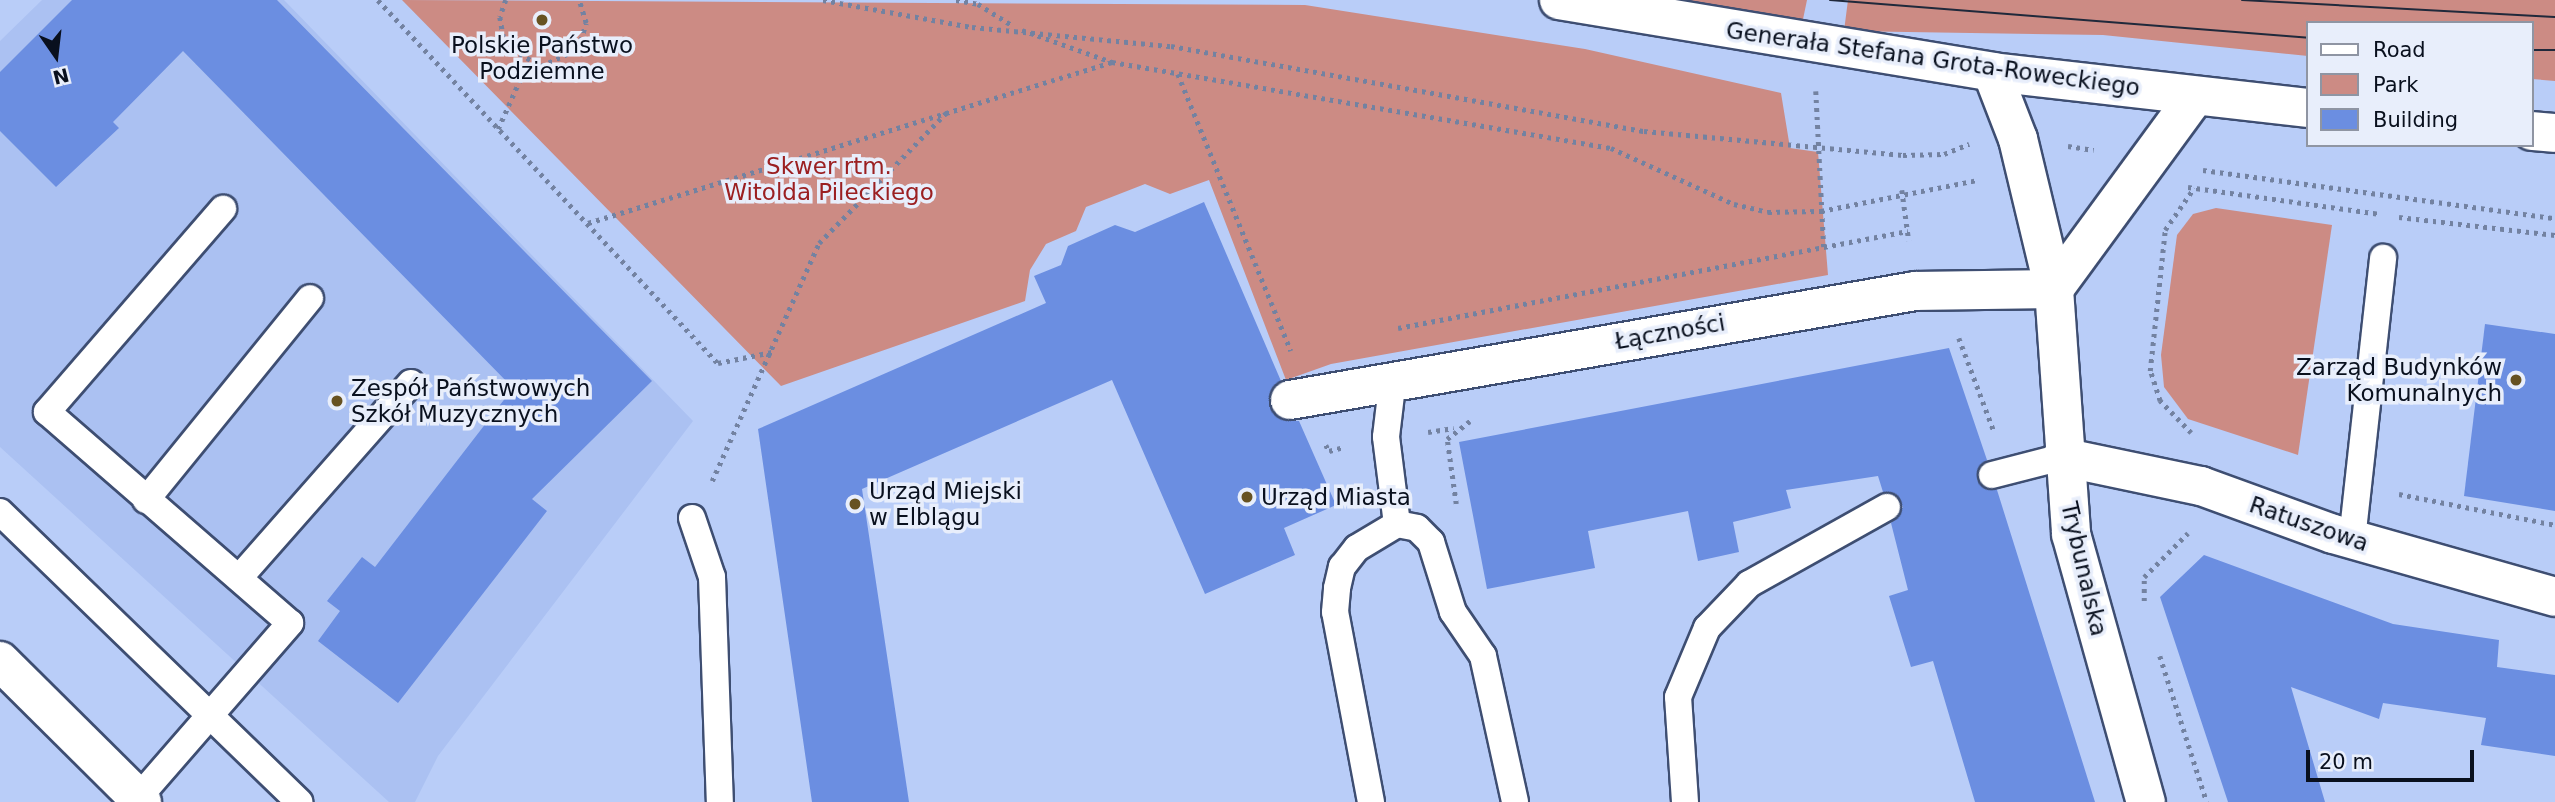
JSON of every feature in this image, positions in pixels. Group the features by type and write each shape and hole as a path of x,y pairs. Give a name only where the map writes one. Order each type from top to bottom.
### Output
{"street":[{"name":"Generała Stefana Grota-Roweckiego","path":"1559,0 1992,72 2306,108"},
{"name":"Trybunalska","path":"1992,72 2022,156 2054,289 2062,457 2071,534 2146,802"},
{"path":"2054,289 2195,96"},
{"path":"2534,131 2555,133"},
{"name":"Łączności","path":"1290,401 1394,379 1915,291 2054,289"},
{"name":"Ratuszowa","path":"2062,457 2202,486 2352,540 2555,597"},
{"path":"0,661 140,800"}],"lane":[{"path":"140,800 290,623 47,412 223,209"},
{"path":"2352,540 2384,258"},
{"path":"146,499 310,298"},
{"path":"1394,379 1386,437 1397,524"},
{"path":"239,578 411,383"},
{"path":"1999,473 2062,457"},
{"path":"1685,802 1678,697 1707,628 1749,583 1887,507"},
{"path":"0,512 299,802"},
{"path":"692,518 712,577 720,802"},
{"path":"1371,802 1335,612 1337,588 1342,567 1357,548 1397,524 1417,528 1431,542 1453,612 1483,656 1514,802"}],"path":[{"path":"377,0 718,363 772,352"},
{"path":"506,0 500,31 505,45 527,64 555,65 578,49 586,23 579,0"},
{"path":"823,0 972,27 1013,26 1171,46 1644,131 1818,152 1944,154 1974,143 2022,156 2139,170 2229,176 2555,218"},
{"path":"956,0 978,4 1013,26 1112,62 1611,148 1734,204 1768,212 1821,211 2022,156"},
{"path":"1819,45 1818,152 1824,247"},
{"path":"588,223 1112,62"},
{"path":"498,129 527,64"},
{"path":"1178,73 1291,351 1302,349"},
{"path":"692,518 772,352 819,243 947,113"},
{"path":"2139,170 2193,188 2555,235"},
{"path":"2146,608 2144,577 2194,527 2202,486 2205,445 2160,401 2150,371 2165,230 2193,188"},
{"path":"1388,330 1908,231"},
{"path":"1945,332 1957,336 1971,356 1999,473"},
{"path":"1459,515 1447,439 1455,428 1485,418"},
{"path":"2358,484 2555,525"},
{"path":"2158,651 2207,802"}],"shaded area":[{"name":"Zespół Państwowych Szkół Muzycznych","path":"42,0 284,0 693,421 438,756 415,802 389,802 0,447 0,41"}],"green space":[{"name":"Skwer rtm. Witolda Pileckiego","path":"402,0 1305,5 1585,49 1781,93 1790,148 1818,152 1828,275 1331,364 1286,380 1209,180 1170,194 1145,184 1086,207 1076,231 1046,244 1030,270 1025,301 781,386"},
{"path":"1680,0 1807,0 1802,24"},
{"path":"1848,0 2555,0 2555,81 2534,79 2534,21 2306,21 2306,56 2103,35 1844,31"},
{"path":"2216,208 2332,225 2298,455 2188,419 2164,387 2161,355 2177,235 2193,214"}],"building":[{"path":"72,0 277,0 652,381 532,499 547,511 398,703 318,641 340,611 327,601 362,557 375,567 513,388 183,51 113,122 119,128 56,187 0,131 0,72"},
{"name":"Urząd Miasta","path":"1204,202 1281,381 1269,404 1282,420 1299,421 1336,505 1284,528 1295,555 1205,594 1112,380 862,489 909,802 812,802 758,429 1046,303 1034,276 1061,265 1068,246 1115,225 1135,232"},
{"name":"Zarząd Budynków Komunalnych","path":"2485,324 2555,334 2555,511 2464,496"},
{"path":"1949,348 1987,460 1977,480 1997,490 2095,802 1975,802 1933,661 1911,667 1889,596 1908,590 1891,523 1903,507 1896,494 1883,492 1878,476 1786,490 1791,508 1733,522 1739,552 1698,561 1688,511 1588,531 1595,568 1487,589 1459,442"},
{"path":"2204,555 2393,624 2499,640 2497,667 2555,675 2555,756 2481,745 2486,718 2383,703 2379,719 2291,687 2325,802 2228,802 2160,597"}],"tram line":[{"path":"1830,0 2306,38"},
{"path":"2242,0 2555,17"},
{"path":"2534,50 2555,50"}],"place":[{"name":"Polskie Państwo Podziemne","path":"542,20"},
{"name":"Zarząd Budynków Komunalnych","path":"2516,380"},
{"name":"Zespół Państwowych Szkół Muzycznych","path":"337,401"},
{"name":"Urząd Miasta","path":"1247,497"},
{"name":"Urząd Miejski w Elblągu","path":"855,504"}]}
